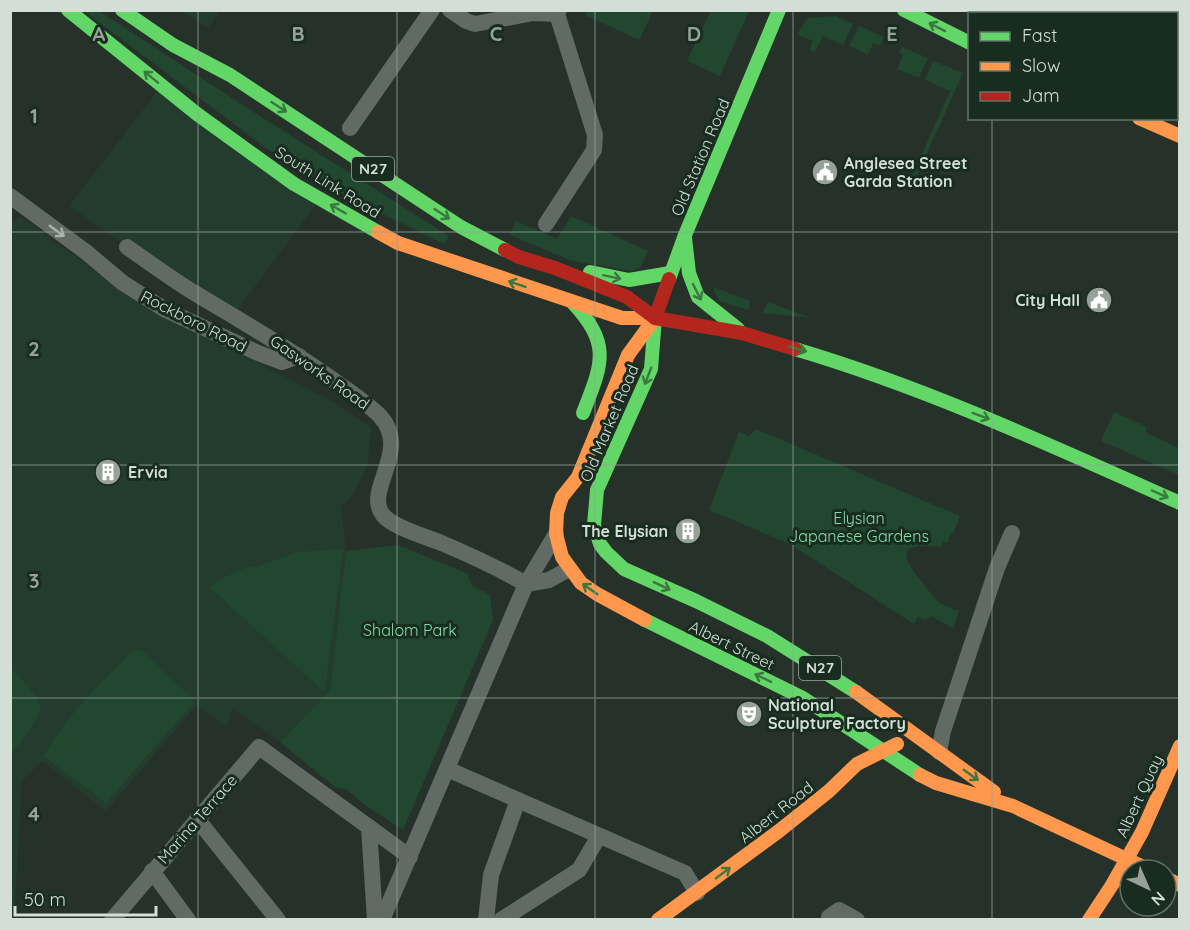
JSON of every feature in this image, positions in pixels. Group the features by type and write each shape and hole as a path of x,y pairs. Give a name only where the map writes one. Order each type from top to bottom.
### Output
{"main road":[{"name":"South Link Road","path":"68,10 197,114 304,190 398,243 622,318 655,318 742,333 849,365 1011,428 1179,503"},
{"name":"N27","path":"122,10 173,45 230,75 461,227 519,257 555,268 627,297 655,318"},
{"name":"Old Station Road","path":"655,318 685,235 779,10"},
{"path":"904,10 968,42"},
{"path":"1143,120 1179,136"},
{"path":"685,235 689,273 698,297 742,333"},
{"path":"555,268 588,271 629,280 670,273"},
{"name":"Old Market Road","path":"573,303 594,325 601,343 602,355 601,364 578,425"},
{"name":"Old Market Road","path":"562,497 578,477 628,355 655,318"},
{"name":"Old Market Road","path":"610,559 593,528 594,504 597,490 651,369 655,318"},
{"name":"Old Market Road","path":"561,474 562,497 557,513 556,534 562,557 569,570"},
{"name":"Albert Street","path":"610,559 624,569 780,643 850,688 1013,807"},
{"name":"Albert Street","path":"569,570 580,583 597,594 803,698 936,783 1013,807 1125,858"},
{"name":"Albert Road","path":"658,920 812,805 857,764 914,734"},
{"name":"Albert Quay","path":"1128,858 1154,807 1179,746"},
{"name":"Albert Quay","path":"1089,920 1118,873"}],"street":[{"path":"450,10 475,24 493,15 558,12 595,135 595,142 594,150 546,224"},
{"path":"350,128 432,11"},
{"name":"Rockboro Road","path":"10,196 86,252 123,283 164,309 282,362 299,356"},
{"name":"Gasworks Road","path":"127,247 195,293 299,356 364,402 381,417 387,426 391,453 389,466 381,482 378,501 380,510 389,521 447,545 526,584"},
{"path":"939,752 943,731 997,568 1012,533"},
{"path":"382,920 526,584 556,534"},
{"path":"526,584 549,580 569,570"},
{"name":"Marina Terrace","path":"112,920 259,747 369,827"},
{"path":"447,769 685,873 697,893"},
{"path":"486,920 491,875 518,800"},
{"path":"197,819 278,920"},
{"path":"369,827 410,857"},
{"path":"369,827 375,920"},
{"path":"501,920 579,870 599,836"},
{"path":"152,871 188,920"},
{"path":"829,917 839,910 857,920"}],"shaded area":[{"path":"182,11 220,11 208,28"},
{"path":"162,85 320,199 233,316 195,293 69,206"},
{"path":"20,216 117,287 327,398 371,427 368,464 353,495 341,507 346,551 330,691 280,742 232,708 227,727 196,706 106,811 42,761 22,781 14,919 11,920 10,227"}],"green space":[{"path":"587,10 653,11 639,40 585,15"},
{"path":"711,10 749,11 720,76 687,61"},
{"path":"84,11 99,11 449,236 444,244 340,193 266,148"},
{"path":"836,16 853,24 843,45 823,36 815,52 809,50 813,41 797,34 808,18"},
{"path":"859,26 884,37 880,46 873,43 868,55 849,46"},
{"path":"902,47 928,58 919,78 897,69 903,55 899,53"},
{"path":"933,61 963,73 916,178 912,176 950,91 925,80"},
{"path":"571,216 648,251 640,268 632,271 572,261 510,235 516,221 557,239"},
{"path":"713,287 750,301 749,310 719,301"},
{"path":"768,302 811,318 762,313"},
{"path":"1114,412 1147,427 1145,432 1179,448 1179,475 1101,441"},
{"name":"Elysian Japanese Gardens","path":"756,429 960,516 947,543 943,542 941,547 911,548 906,557 914,572 936,599 941,604 959,611 953,628 931,616 926,620 918,617 914,624 788,543 709,510 739,432 749,436"},
{"name":"Shalom Park","path":"398,545 468,574 471,585 490,595 493,620 403,830 365,805 346,789 335,787 280,742 330,691 346,551"},
{"path":"343,549 325,689 321,689 209,587 246,567 257,567 297,552"},
{"path":"134,650 141,650 195,701 106,803 44,756 74,713"},
{"path":"11,668 32,692 40,706 37,718 11,754"}],"pier":[{"path":"1179,851 1179,919 1173,918 1178,918 1178,858 1176,858"}],"traffic: fast":[{"path":"68,10 197,114 294,184 378,232"},
{"path":"122,10 173,45 230,75 461,227 505,250"},
{"path":"669,279 685,235 779,10"},
{"path":"904,10 968,42"},
{"path":"685,238 689,273 698,297 738,329"},
{"path":"590,272 629,280 670,273"},
{"path":"573,303 594,331 600,355 595,381 583,413"},
{"path":"655,318 651,369 597,490 594,525 600,544 624,569 767,636 856,692"},
{"path":"795,349 942,400 1180,503"},
{"path":"645,620 803,698 920,775"}],"traffic: slow":[{"path":"1144,120 1180,136"},
{"path":"378,232 398,243 622,318 655,318"},
{"path":"645,620 581,583 562,557 556,534 557,513 562,497 578,477 628,355 655,318"},
{"path":"856,692 994,792"},
{"path":"658,920 779,831 829,791 857,764 897,744"},
{"path":"1089,920 1142,832 1180,746"},
{"path":"920,775 936,783 1013,806 1124,858"}],"traffic: jam":[{"path":"505,250 627,297 655,318"},
{"path":"669,279 655,318 742,333 795,349"}],"place":[{"name":"Anglesea Street Garda Station","path":"825,172"},
{"name":"City Hall","path":"1099,300"},
{"name":"Ervia","path":"108,472"},
{"name":"The Elysian","path":"688,531"},
{"name":"National Sculpture Factory","path":"749,714"}]}
